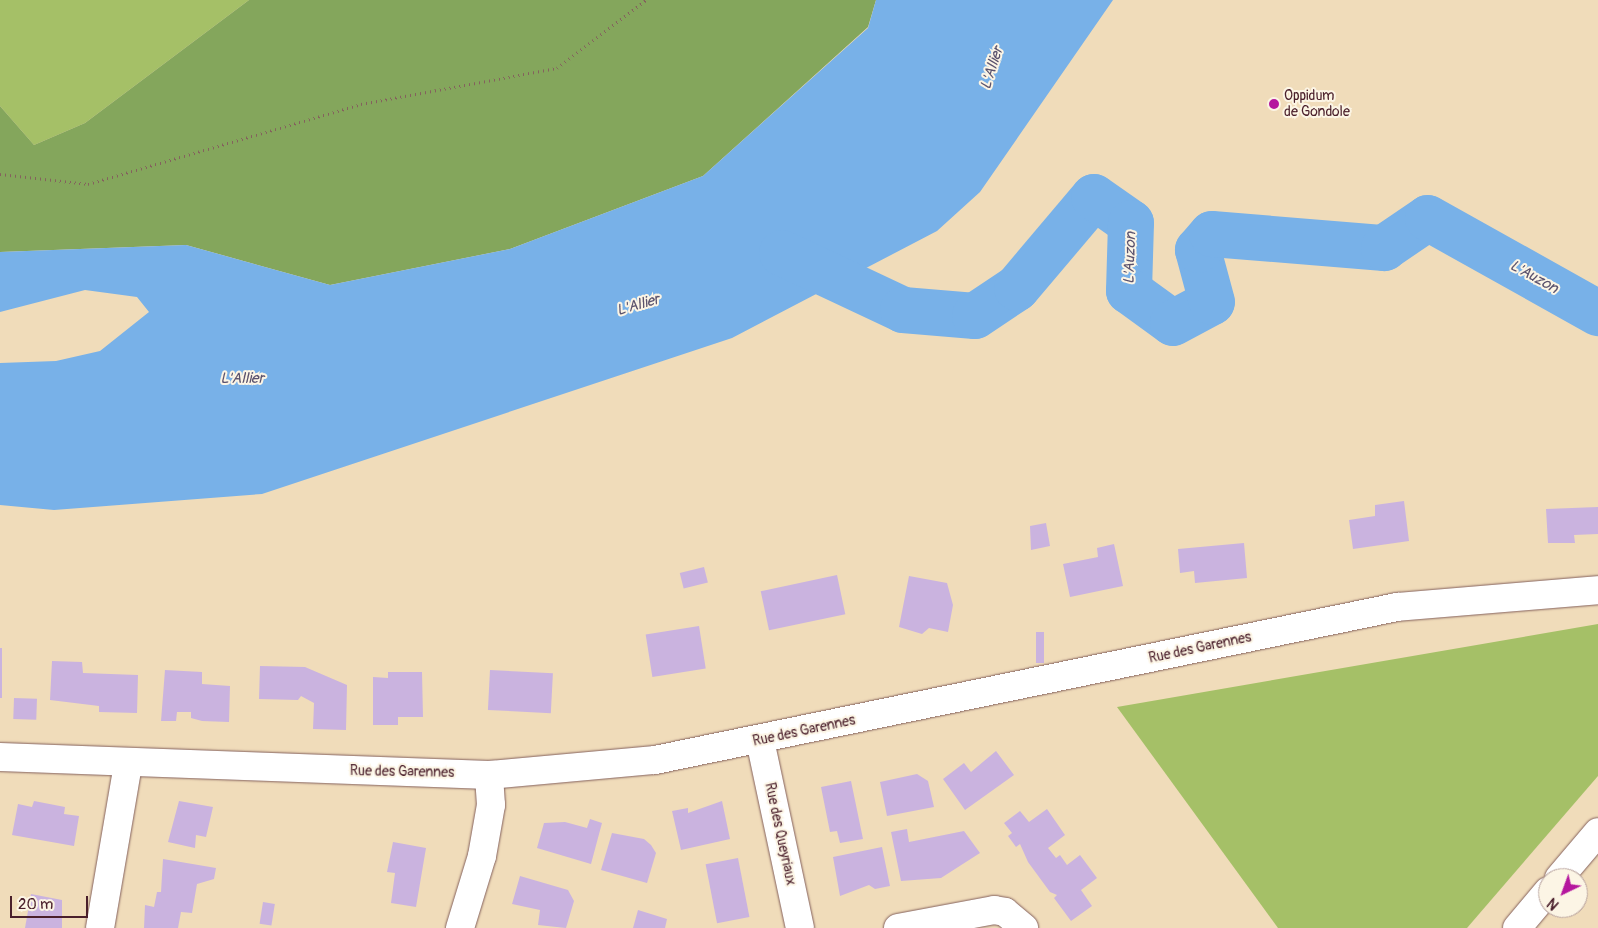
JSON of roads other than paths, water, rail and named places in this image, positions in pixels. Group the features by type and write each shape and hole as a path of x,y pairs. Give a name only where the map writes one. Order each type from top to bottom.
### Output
{"street":[{"name":"Rue des Garennes","path":"0,757 128,764 489,775 655,760 760,740 1398,607 1598,590"},
{"name":"Rue des Queyriaux","path":"760,740 800,928"},
{"path":"100,928 128,764"},
{"path":"460,928 482,856 491,805 489,775"},
{"path":"1567,868 1598,832"},
{"path":"1517,928 1538,903"},
{"path":"898,928 994,910 1006,912 1024,928"}],"water":[{"name":"L'Allier","path":"876,0 1113,0 980,192 937,231 732,338 262,494 54,510 0,505 0,363 56,361 100,351 149,312 137,297 85,290 0,312 0,252 186,245 330,285 510,249 703,176 868,28"}],"waterway":[{"name":"L'Auzon","path":"782,253 903,310 975,316 1017,288 1094,197 1131,223 1129,291 1173,323 1212,302 1198,250 1212,234 1384,248 1428,218 1598,313"}],"place":[{"name":"Oppidum de Gondole","path":"1274,104"}]}
